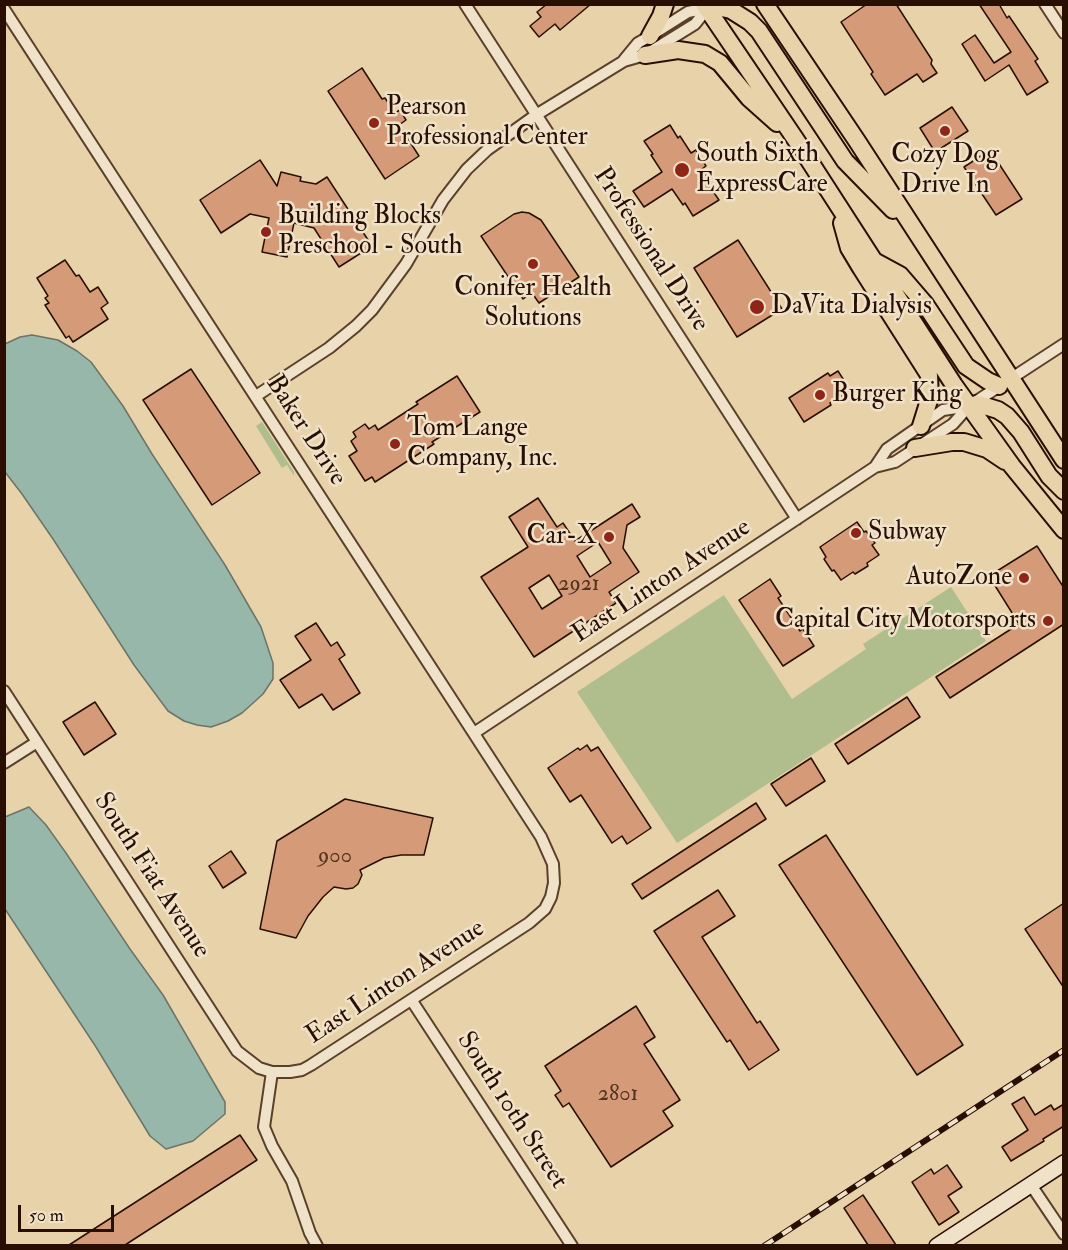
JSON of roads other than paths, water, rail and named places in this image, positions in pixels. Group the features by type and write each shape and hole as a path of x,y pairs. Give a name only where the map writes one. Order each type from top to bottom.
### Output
{"main road":[{"path":"650,36 661,16 664,4"},
{"path":"765,4 920,238 1005,382 1064,460"},
{"path":"708,6 731,10 750,22 759,31 845,161 920,238"},
{"path":"708,6 969,406 1012,466 1064,530"},
{"path":"645,56 678,50 705,54 720,63 749,98 796,140"},
{"path":"837,204 849,248 929,375 930,397 921,426"},
{"path":"873,260 900,275 925,304 966,366 988,381 1005,382"},
{"path":"969,406 977,404 985,406 1007,416 1021,432 1049,476 1064,491"},
{"path":"915,448 964,442 987,449 1012,466"},
{"path":"936,1245 1064,1164"}],"street":[{"name":"Professional Drive","path":"465,4 797,519"},
{"path":"1045,4 1064,33"},
{"path":"624,61 638,43 688,12 708,6"},
{"path":"256,396 329,348 362,320 406,264 438,208 462,174 487,150 536,115 624,61 645,56 695,24 708,6"},
{"name":"Baker Drive","path":"4,9 547,846 553,864 554,883"},
{"name":"East Linton Avenue","path":"474,734 875,467 895,462 953,424 969,406 1064,344"},
{"name":"East Linton Avenue","path":"875,467 887,449 943,410 969,406"},
{"name":"South Fiat Avenue","path":"4,691 237,1051 259,1068 272,1072"},
{"path":"4,763 37,742"},
{"name":"East Linton Avenue","path":"272,1072 302,1070 311,1065 529,923 545,909 554,883"},
{"name":"South 10th Street","path":"412,1001 572,1245"},
{"path":"272,1072 264,1127 292,1181 310,1233 318,1245"},
{"path":"1031,1185 1064,1234"}],"railway":[{"path":"764,1246 1064,1050"}],"place":[{"name":"Pearson Professional Center","path":"374,123"},
{"name":"Cozy Dog Drive In","path":"945,131"},
{"name":"South Sixth ExpressCare","path":"682,170"},
{"name":"Building Blocks Preschool - South","path":"266,232"},
{"name":"Conifer Health Solutions","path":"533,264"},
{"name":"DaVita Dialysis","path":"757,307"},
{"name":"Burger King","path":"820,395"},
{"name":"Tom Lange Company, Inc.","path":"395,444"},
{"name":"Subway","path":"856,533"},
{"name":"Car-X","path":"609,537"},
{"name":"AutoZone","path":"1024,578"},
{"name":"Capital City Motorsports","path":"1048,621"}]}
